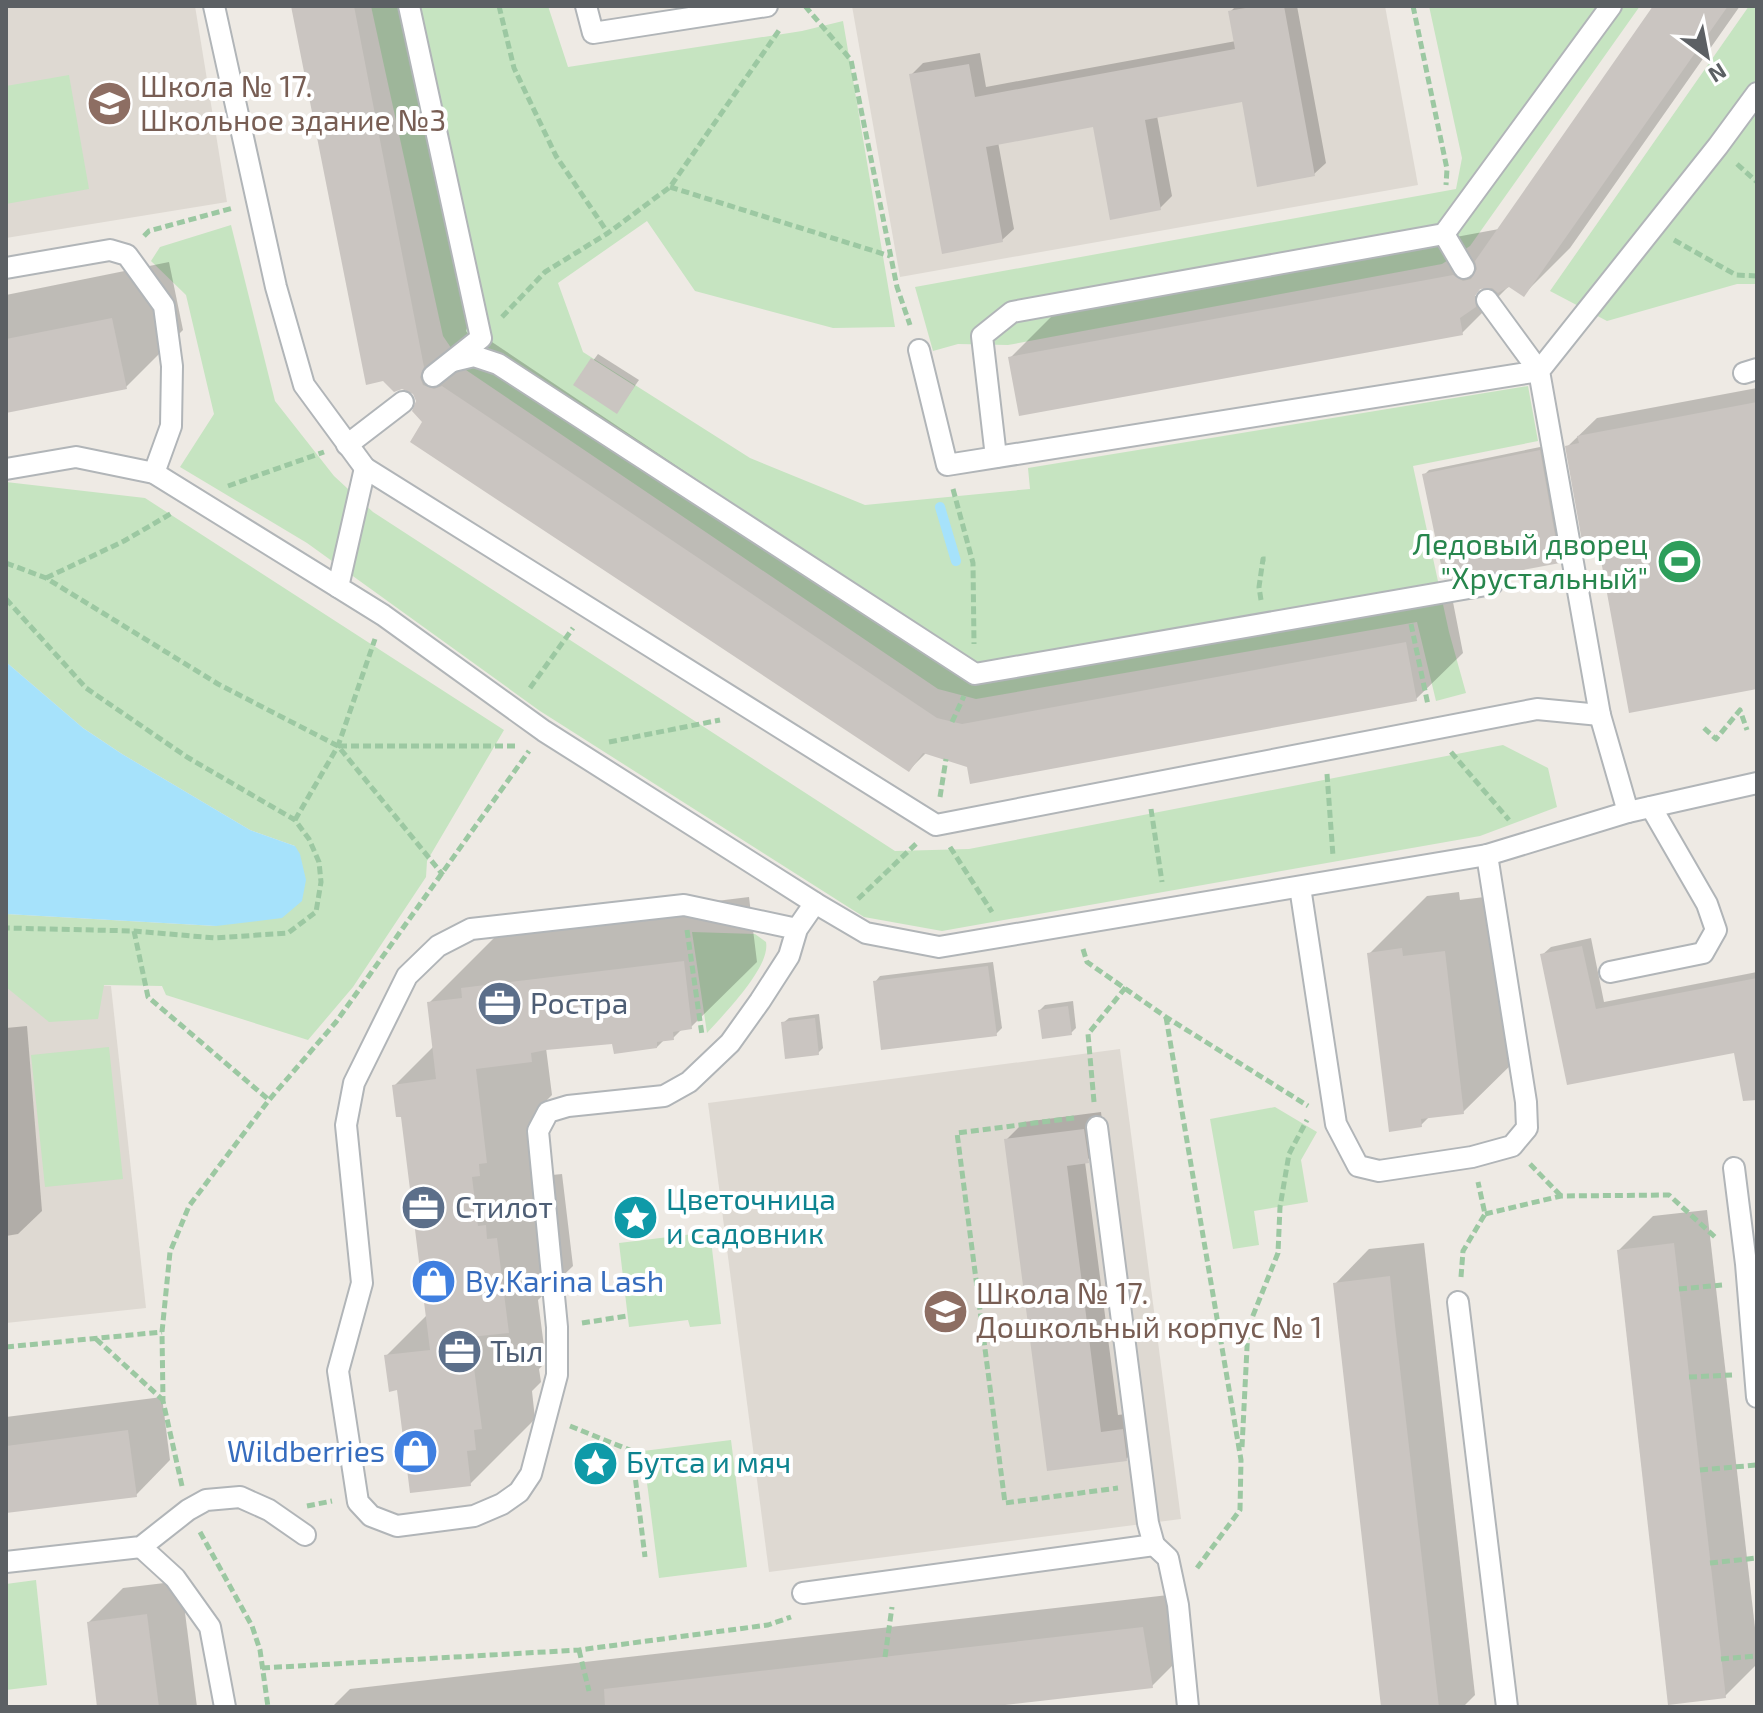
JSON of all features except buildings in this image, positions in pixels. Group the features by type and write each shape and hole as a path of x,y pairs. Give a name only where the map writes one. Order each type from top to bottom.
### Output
{"lane":[{"path":"214,6 276,287 304,385 365,468 936,825 1537,709 1600,715"},
{"path":"409,6 481,338 433,376"},
{"path":"586,6 593,33 767,6"},
{"path":"996,457 982,336 1012,312 1444,234 1611,6"},
{"path":"919,350 947,465 1539,371 1757,93"},
{"path":"1444,234 1464,268"},
{"path":"6,268 110,250 127,255 164,306 172,366 171,426 154,473"},
{"path":"1487,300 1539,371 1600,715 1628,812"},
{"path":"453,361 474,356 498,364 975,674 1492,584"},
{"path":"347,445 403,402"},
{"path":"6,469 76,457 154,473 383,615 572,749 838,917 866,933 939,947 1487,855 1628,812 1757,783"},
{"path":"338,587 365,468"},
{"path":"1610,972 1703,953 1716,930 1707,904 1651,807"},
{"path":"1300,887 1336,1124 1358,1166 1379,1171 1472,1157 1512,1146 1527,1128 1526,1102 1487,855"},
{"path":"797,929 684,905 471,929 438,946 407,976 354,1083 346,1125 362,1283 338,1371 358,1502 371,1516 397,1526 474,1516 519,1492 531,1474 557,1375 557,1327 538,1131 548,1112 568,1106 664,1096 689,1082 730,1043 760,1001 789,956 797,929 815,903"},
{"path":"1096,1121 1148,1523 1154,1545 1168,1558 1178,1605 1188,1707"},
{"path":"1734,1168 1757,1397"},
{"path":"1458,1302 1507,1707"},
{"path":"6,1562 141,1547 188,1510 206,1500 240,1497 269,1510 305,1535"},
{"path":"803,1593 1154,1545"},
{"path":"141,1547 175,1578 210,1627 225,1707"}],"path":[{"path":"499,6 514,68 556,156 608,233"},
{"path":"805,6 851,60 897,287 919,350"},
{"path":"1413,6 1447,169"},
{"path":"481,338 545,272 608,233 670,187 788,19"},
{"path":"670,187 890,256"},
{"path":"127,255 149,231 256,201"},
{"path":"1652,228 1736,275 1757,276"},
{"path":"261,473 347,445"},
{"path":"947,465 973,563 975,674"},
{"path":"46,578 124,541 197,499"},
{"path":"1259,587 1263,559 1269,559"},
{"path":"6,563 46,578 218,684 338,746 443,875"},
{"path":"6,599 86,688 187,757 295,820 309,839 319,862 321,882 316,912 288,933 215,938 134,931 6,928"},
{"path":"1405,600 1434,731 1517,830"},
{"path":"514,710 588,608"},
{"path":"295,820 338,746 383,615"},
{"path":"1704,728 1716,739 1740,710 1747,730"},
{"path":"572,749 757,713"},
{"path":"268,1707 252,1626 188,1510 163,1401 162,1332 170,1252 189,1206 269,1100 336,1022 533,745 338,746"},
{"path":"1326,752 1334,869"},
{"path":"838,917 936,825 946,759"},
{"path":"1146,785 1157,834 1162,886"},
{"path":"936,825 1007,937"},
{"path":"684,905 706,1067"},
{"path":"1076,925 1087,962 1166,1017 1312,1109 1289,1154 1280,1207 1278,1253 1248,1328 1240,1510 1202,1558 1178,1605"},
{"path":"134,931 148,997 269,1100"},
{"path":"1126,987 1088,1034 1096,1121 957,1133 1005,1503 1143,1485"},
{"path":"1166,1017 1241,1460"},
{"path":"1512,1146 1561,1196"},
{"path":"1458,1302 1463,1251 1485,1214 1472,1157"},
{"path":"1485,1214 1561,1196 1669,1195 1746,1274"},
{"path":"1679,1289 1746,1274"},
{"path":"557,1327 627,1316"},
{"path":"6,1347 162,1332"},
{"path":"95,1339 163,1401"},
{"path":"1689,1377 1755,1373"},
{"path":"547,1417 632,1451 645,1557"},
{"path":"1700,1470 1757,1465"},
{"path":"1710,1563 1757,1558"},
{"path":"885,1657 896,1581"},
{"path":"262,1668 579,1650 768,1625 796,1615 803,1593"},
{"path":"579,1650 589,1691"},
{"path":"1721,1659 1757,1656"}],"shaded area":[{"name":"Школа № 17. Школьное здание №3","path":"6,6 195,6 227,202 6,238"},
{"path":"852,6 1385,6 1418,185 900,277"},
{"path":"6,980 111,986 146,1308 6,1323"},
{"name":"Школа № 17. Дошкольный корпус № 1","path":"1120,1049 1181,1519 769,1572 708,1103"}],"green space":[{"path":"371,6 548,6 568,67 802,31 843,21 895,327 833,328 695,291 647,221 558,283 583,352 750,458 865,505 1030,489 1028,468 1528,386 1538,441 1413,466 1449,632 1466,693 1436,701 1417,622 976,699 938,689 466,370 443,336"},
{"path":"1429,6 1640,6 1470,246 1442,264 1008,345 958,344 933,351 915,287 1456,189 1462,158"},
{"path":"1749,6 1757,6 1757,284 1737,284 1607,321 1550,291"},
{"path":"69,75 89,189 6,204 6,86"},
{"path":"231,225 275,401 334,476 373,512 895,851 969,849 1503,745 1548,768 1557,807 1480,836 942,931 864,917 540,711 307,543 180,467 214,414 186,295 151,261 160,247"},
{"path":"6,482 145,498 504,730 427,861 426,877 353,987 308,1040 166,995 162,986 104,985 98,1019 49,1022 6,987 6,914 216,926 295,846 250,830 122,754 83,728 6,662"},
{"path":"692,932 755,934 766,942 766,952 754,977 707,1033"},
{"path":"109,1047 123,1179 45,1187 31,1055"},
{"path":"1275,1107 1317,1132 1301,1160 1308,1202 1254,1211 1259,1245 1233,1249 1210,1119"},
{"path":"710,1232 721,1324 690,1327 688,1320 629,1327 619,1243"},
{"path":"731,1440 747,1567 659,1578 643,1451"},
{"path":"36,1580 47,1685 6,1690 6,1584"}],"water":[{"path":"6,662 83,728 122,754 250,830 295,846 306,880 302,901 282,918 216,926 6,914"}],"waterway":[{"path":"940,507 956,561"}],"place":[{"name":"Школа № 17. Школьное здание №3","path":"109,104"},
{"name":"Ледовый дворец \"Хрустальный\"","path":"1679,562"},
{"name":"Ростра","path":"499,1004"},
{"name":"Стилот","path":"424,1208"},
{"name":"Цветочница и садовник","path":"635,1217"},
{"name":"By.Karina Lash","path":"434,1282"},
{"name":"Школа № 17. Дошкольный корпус № 1","path":"945,1311"},
{"name":"Тыл","path":"459,1352"},
{"name":"Wildberries","path":"416,1452"},
{"name":"Бутса и мяч","path":"595,1463"}]}
